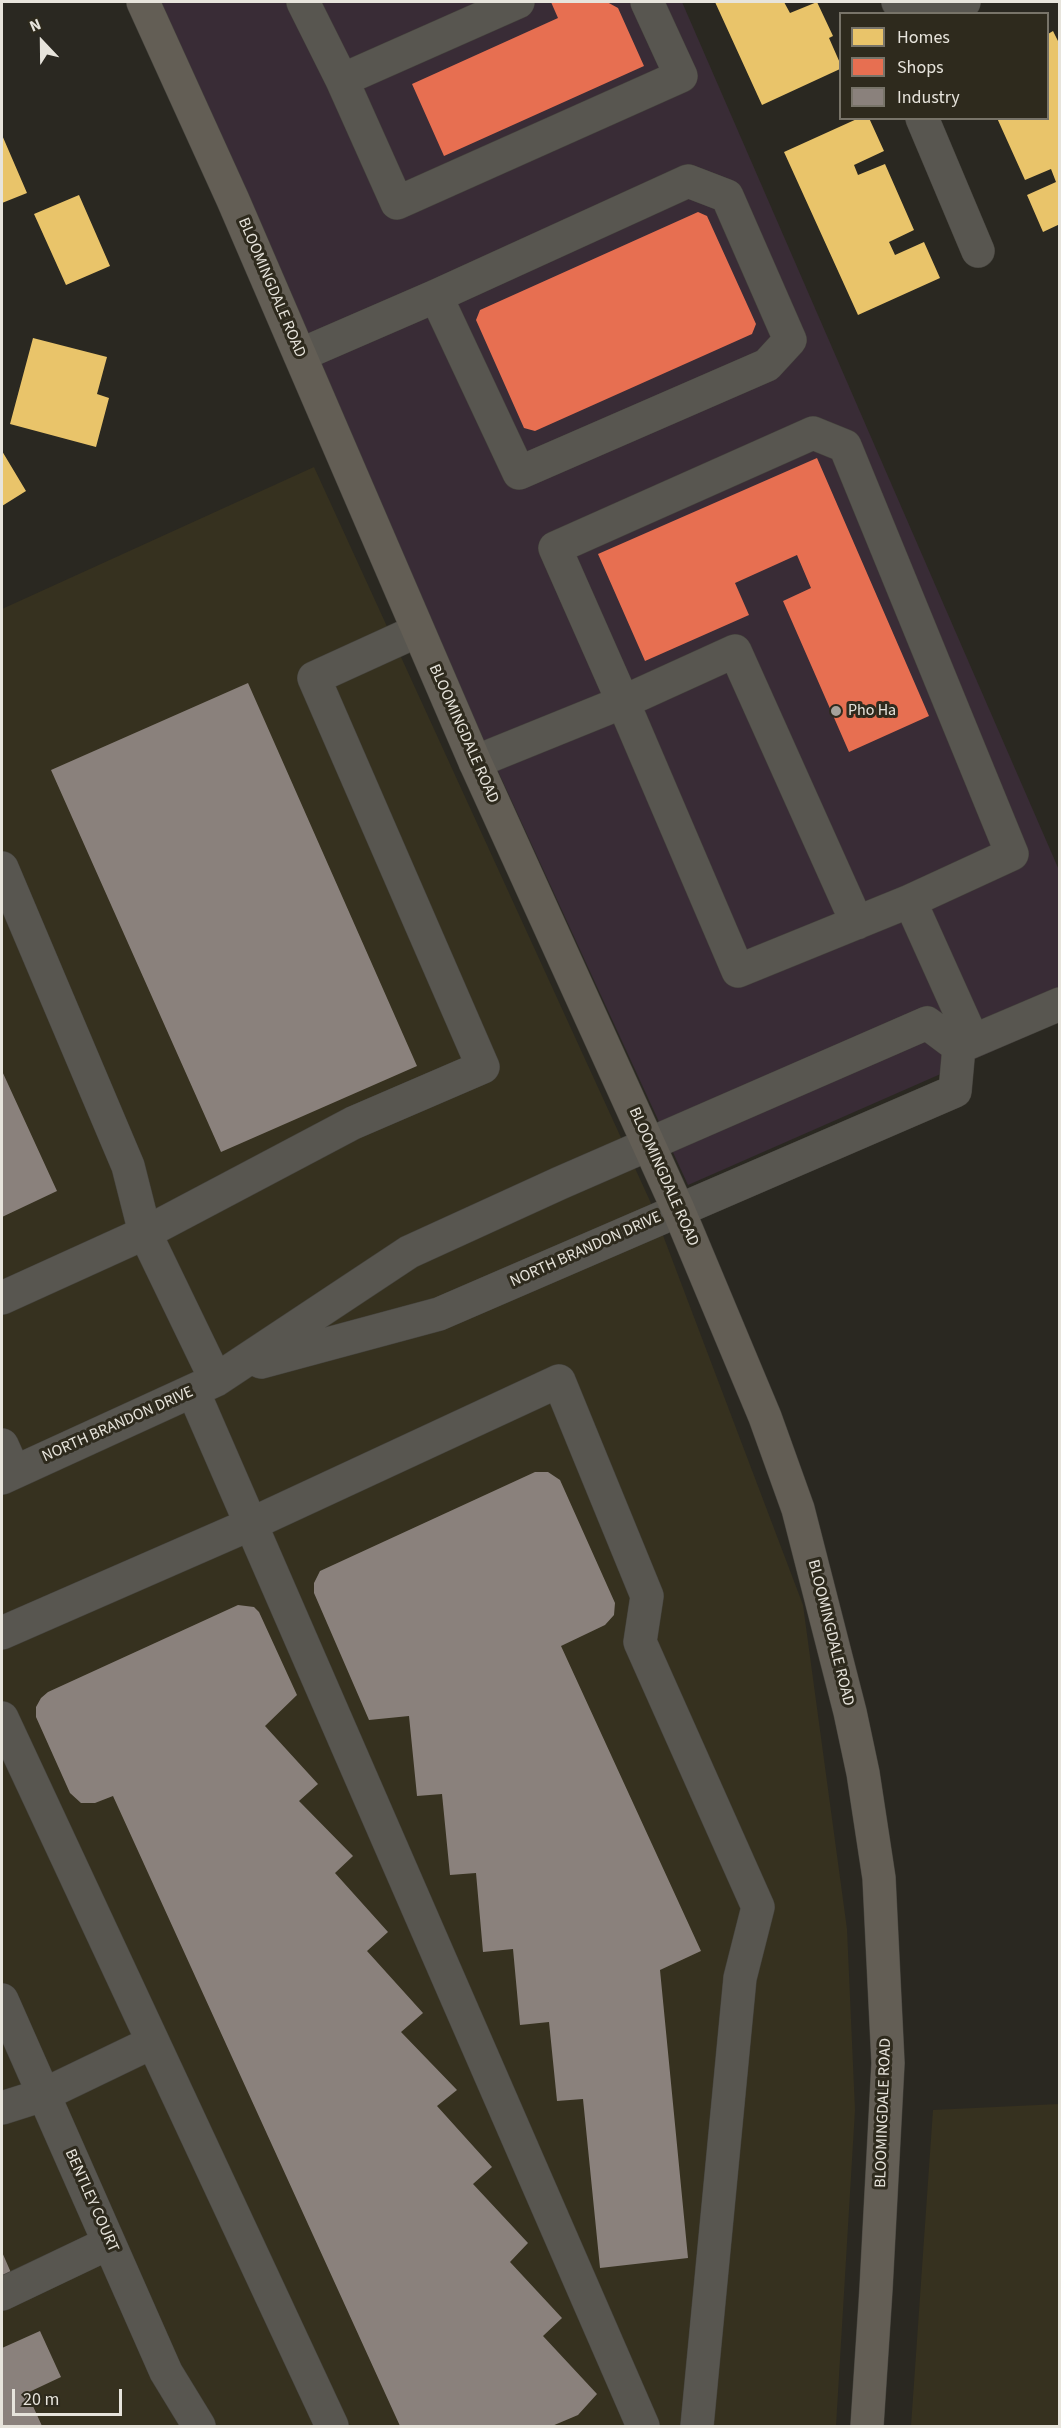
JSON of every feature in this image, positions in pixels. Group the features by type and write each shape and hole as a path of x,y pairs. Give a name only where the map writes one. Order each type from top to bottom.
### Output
{"main road":[{"name":"BLOOMINGDALE ROAD","path":"143,2 300,355 475,762 678,1209 765,1418 798,1509 843,1682 863,1773 879,1878 888,2063 867,2427"}],"street":[{"path":"303,2 342,80 397,203 681,76 647,2"},
{"path":"342,80 518,2"},
{"path":"917,11 964,2"},
{"path":"923,120 978,251"},
{"path":"300,355 436,297 688,182 727,196 790,340 766,365 519,473 436,297"},
{"path":"813,433 845,446 1012,854 910,901 738,971 622,702 555,548 813,433"},
{"path":"2,1298 146,1233 353,1123 483,1067 314,678 417,631"},
{"path":"475,762 622,702 735,651 856,923"},
{"path":"2,868 128,1166 146,1233 214,1380 251,1524 643,2427"},
{"path":"910,901 966,1044 1059,1004"},
{"name":"NORTH BRANDON DRIVE","path":"6,1465 214,1380 439,1314 955,1091 966,1044 927,1023 648,1144 410,1252 214,1380"},
{"path":"2,1633 251,1524 559,1381 647,1596 640,1642 758,1907 740,1978 697,2427"},
{"path":"2,1718 332,2427"},
{"name":"BENTLEY COURT","path":"3,2010 166,2372 190,2418"},
{"path":"2,2108 43,2095 153,2042"},
{"path":"2,2294 109,2243"}],"shaded area":[{"path":"145,2 682,2 1059,870 1059,1022 688,1185"},
{"path":"314,467 650,1201 803,1605 847,1929 855,2110 836,2426 2,2426 2,609"},
{"path":"1059,2104 1059,2426 911,2426 933,2110"}],"building: Homes":[{"path":"715,2 784,2 790,13 817,2 833,36 829,38 839,61 839,69 762,105"},
{"path":"1053,31 1060,45 1060,224 1043,232 1027,195 1056,182 1051,169 1025,180 998,120 1049,120 1049,33"},
{"path":"855,120 870,120 884,151 854,165 858,175 885,164 914,230 889,242 895,255 924,242 940,278 858,315 784,152"},
{"path":"2,135 27,193 2,203"},
{"path":"79,195 110,266 66,285 34,214"},
{"path":"33,338 107,357 97,394 109,398 96,447 10,424"},
{"path":"2,451 26,491 2,506"}],"building: Shops":[{"path":"551,2 607,2 618,8 644,66 444,156 412,84 558,18"},
{"path":"698,212 707,216 756,324 752,334 535,431 524,428 476,320 480,310"},
{"path":"817,458 929,716 849,752 783,601 811,588 797,555 735,583 749,615 645,661 598,554"}],"building: Industry":[{"path":"248,683 417,1066 221,1152 51,770"},
{"path":"2,1071 57,1191 2,1217"},
{"path":"535,1472 548,1472 560,1480 615,1603 614,1615 605,1625 561,1646 701,1951 660,1970 688,2258 600,2268 583,2099 557,2101 549,2022 520,2025 513,1949 483,1952 476,1873 450,1875 442,1794 417,1796 409,1716 369,1720 314,1593 314,1583 320,1571"},
{"path":"238,1605 254,1607 259,1612 297,1695 265,1726 318,1784 299,1801 353,1856 335,1873 388,1932 367,1951 423,2013 401,2032 457,2090 437,2106 492,2167 473,2184 528,2243 510,2262 562,2318 543,2336 597,2394 578,2415 552,2426 400,2426 113,1796 95,1803 81,1803 70,1793 36,1717 36,1707 48,1692"},
{"path":"2,2252 12,2275 2,2280"},
{"path":"40,2331 61,2377 27,2393 42,2426 2,2426 2,2348"}],"place":[{"name":"Pho Ha","path":"836,711"}]}
